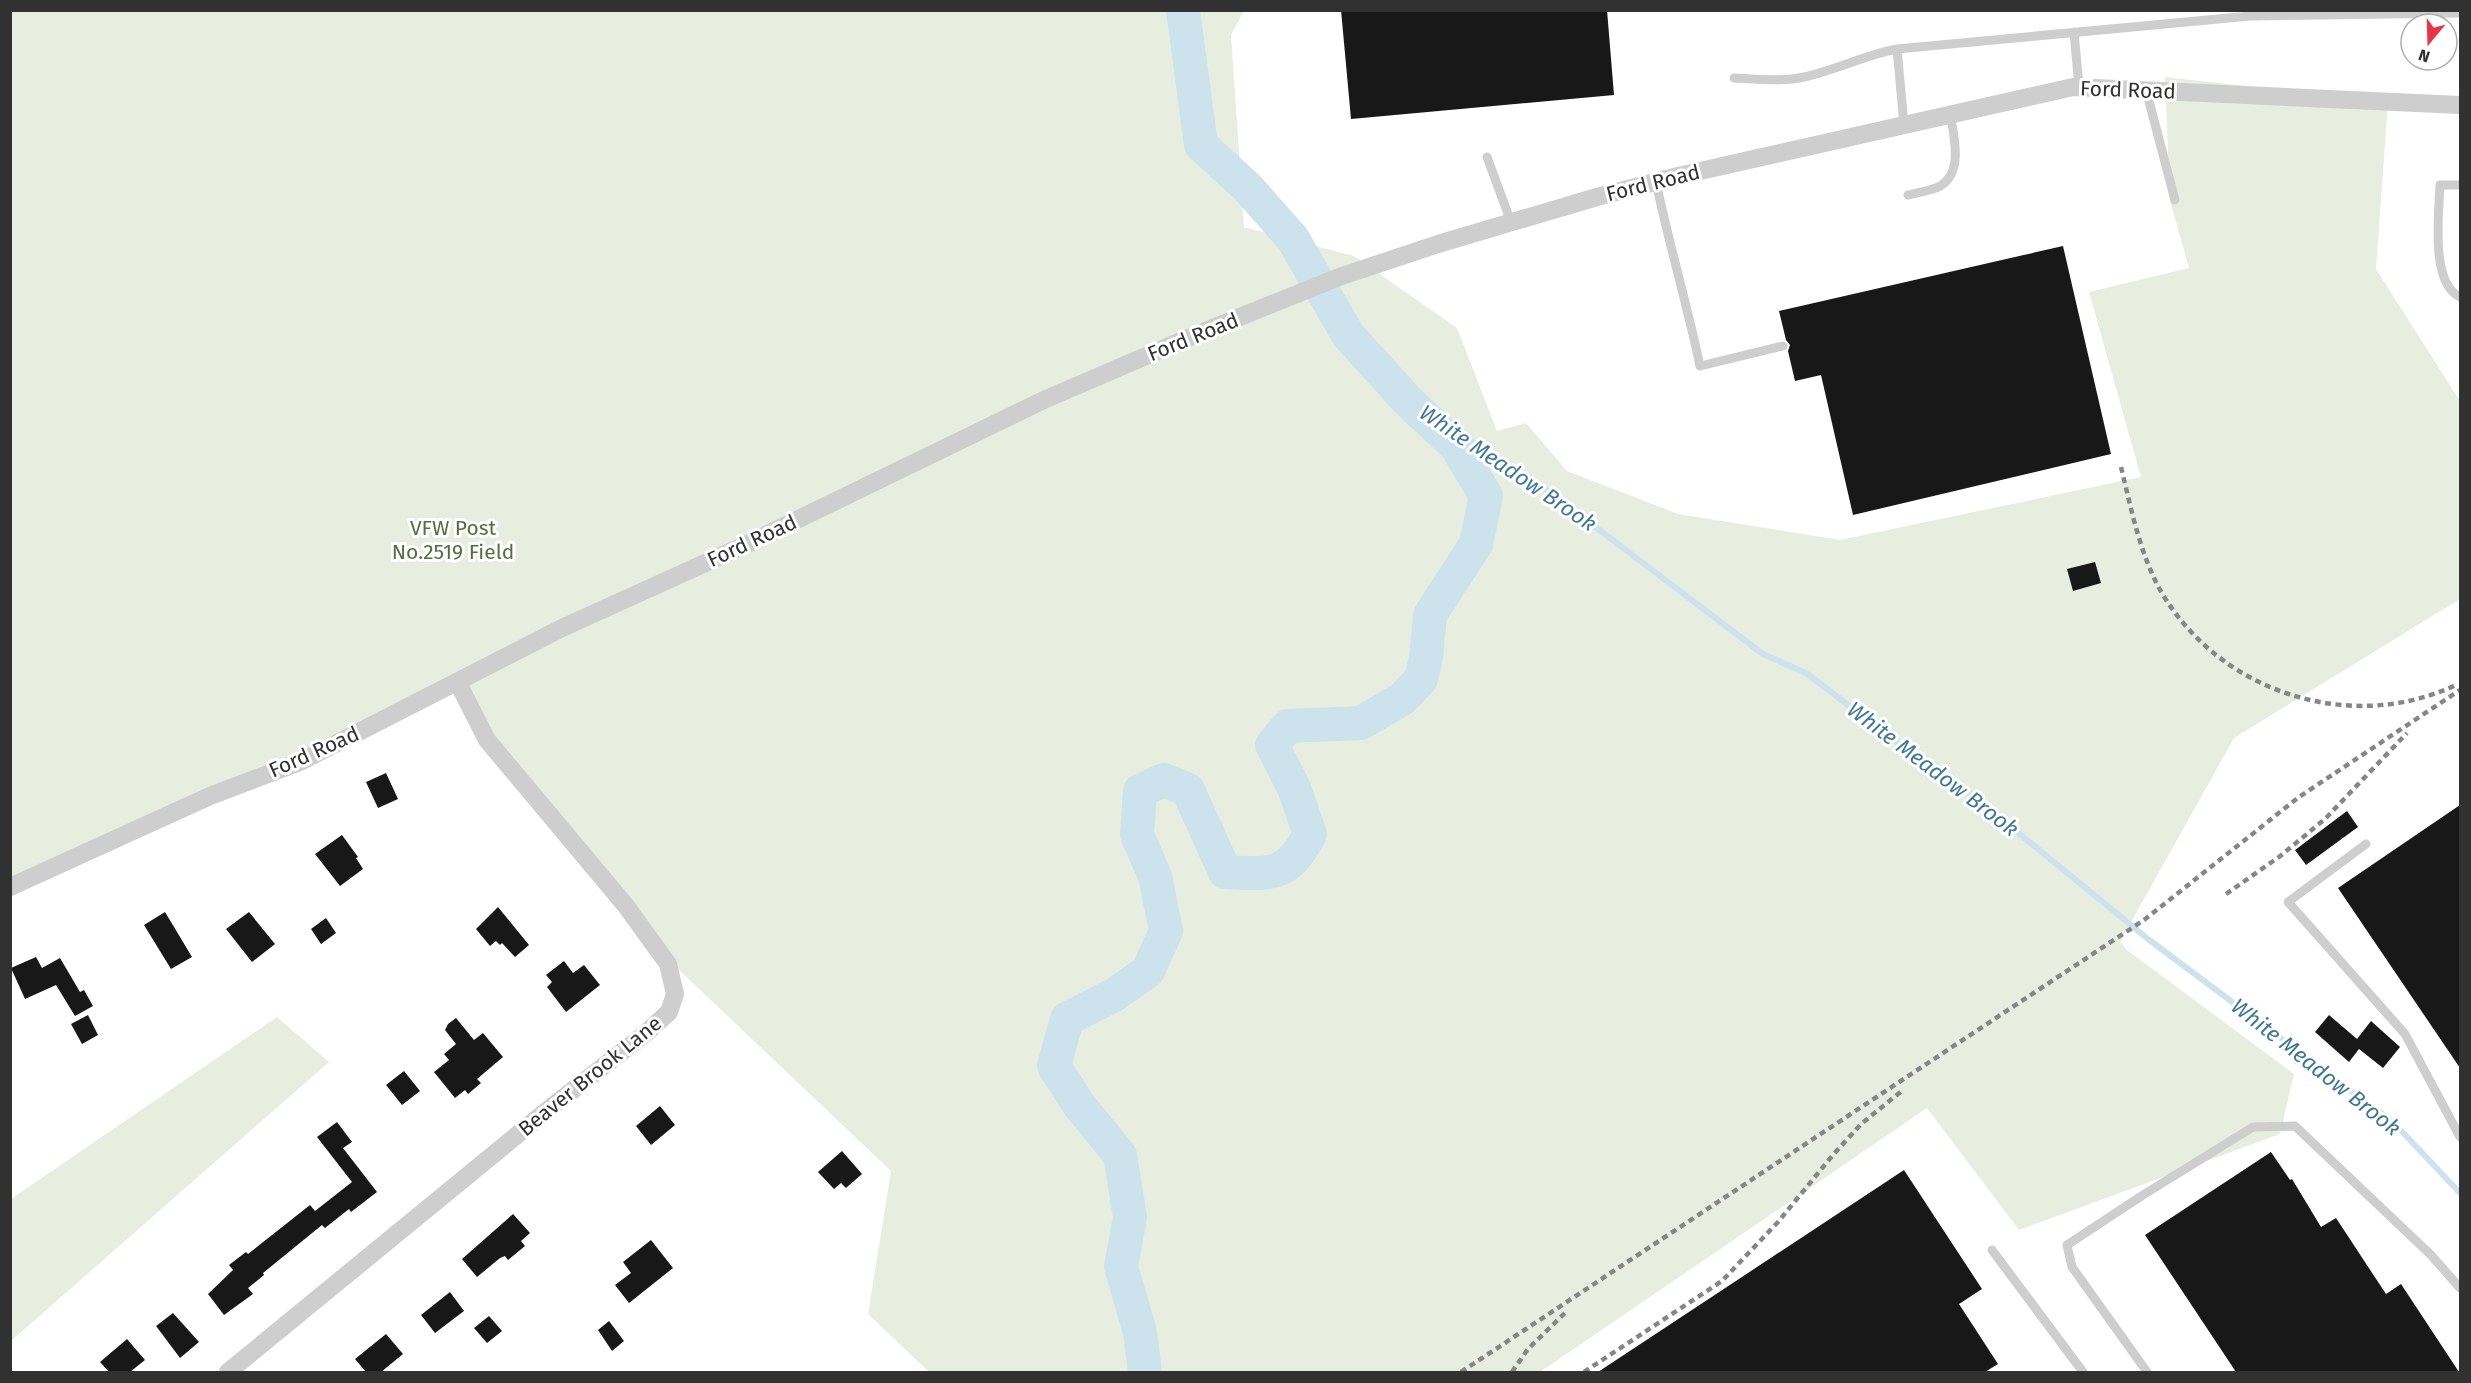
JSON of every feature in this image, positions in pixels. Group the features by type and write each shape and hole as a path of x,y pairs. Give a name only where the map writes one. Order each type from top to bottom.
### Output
{"street":[{"name":"Ford Road","path":"10,887 210,796 302,761 562,628 755,540 1046,399 1339,277 1438,244 1656,182 1950,113 2079,87 2460,105"},
{"name":"Beaver Brook Lane","path":"228,1372 669,1012 675,994 668,964 626,906 487,740 458,683"}],"lane":[{"path":"1734,78 1783,80 1804,77 1873,54 1897,49 2074,33 2227,14 2460,13"},
{"path":"2074,33 2079,87"},
{"path":"1897,49 1904,124"},
{"path":"2146,90 2175,200"},
{"path":"1908,195 1937,188 1946,181 1953,170 1956,150 1950,113"},
{"path":"1487,157 1511,222"},
{"path":"1656,182 1672,257 1688,307 1700,366 1783,346"},
{"path":"2460,185 2440,185 2438,244 2442,275 2454,294 2460,297"},
{"path":"2366,844 2288,902 2405,1034 2460,1137"},
{"path":"2147,1372 2072,1267 2067,1245 2253,1127 2295,1126 2431,1255 2460,1288"},
{"path":"1992,1250 2083,1372"}],"green space":[{"name":"VFW Post No.2519 Field","path":"11,11 1244,11 1231,35 1244,227 1354,256 1457,328 1497,431 1526,423 1567,471 1678,514 1840,540 2141,477 2089,292 2189,268 2170,201 2165,77 2388,102 2376,269 2460,401 2460,599 2234,738 2120,942 2127,950 2294,1074 2280,1134 2019,1230 1927,1108 1540,1372 929,1372 868,1314 891,1171 678,969 451,680 11,889"},
{"path":"277,1017 329,1062 11,1341 11,1199"}],"building":[{"path":"1341,10 1607,10 1614,95 1351,119"},
{"path":"2063,246 2111,454 1853,515 1821,375 1795,381 1788,351 1790,345 1786,340 1779,311"},
{"path":"2095,562 2101,583 2073,591 2067,569"},
{"path":"386,773 398,799 378,808 366,782"},
{"path":"2460,805 2460,1068 2338,888"},
{"path":"2347,811 2358,827 2306,865 2295,850"},
{"path":"342,835 358,857 356,858 363,869 340,886 315,854"},
{"path":"498,907 529,945 515,957 502,943 500,945 496,941 490,946 476,929"},
{"path":"165,912 192,957 171,969 144,925"},
{"path":"249,912 275,944 252,962 226,929"},
{"path":"326,918 336,933 321,944 311,929"},
{"path":"36,957 42,968 60,958 80,992 84,990 93,1006 75,1016 56,985 25,999 11,968"},
{"path":"564,961 573,973 584,965 600,985 566,1012 547,987 552,982 546,975"},
{"path":"88,1015 98,1035 82,1044 71,1024"},
{"path":"2329,1015 2357,1039 2371,1021 2400,1047 2383,1068 2359,1049 2349,1062 2315,1032"},
{"path":"456,1018 474,1040 483,1033 503,1057 477,1079 481,1083 468,1094 465,1090 455,1098 434,1072 449,1060 444,1054 456,1044 445,1030 448,1024"},
{"path":"404,1071 420,1091 402,1105 386,1085"},
{"path":"660,1106 675,1125 651,1145 636,1126"},
{"path":"337,1122 352,1142 343,1148 377,1192 351,1212 349,1209 325,1228 322,1225 263,1273 264,1275 248,1288 253,1294 224,1315 208,1294 233,1270 229,1265 246,1252 248,1254 310,1205 315,1211 352,1182 317,1137"},
{"path":"842,1151 862,1174 846,1188 841,1183 834,1189 818,1172"},
{"path":"2271,1152 2290,1180 2292,1179 2321,1227 2336,1218 2386,1294 2401,1284 2459,1372 2236,1372 2145,1235"},
{"path":"1904,1170 1982,1289 1959,1304 1998,1364 1985,1372 1598,1372"},
{"path":"513,1214 530,1233 521,1241 525,1246 508,1260 505,1256 500,1258 477,1277 462,1259"},
{"path":"651,1240 673,1268 629,1303 615,1285 631,1273 623,1262"},
{"path":"450,1292 464,1311 435,1333 421,1315"},
{"path":"173,1313 199,1342 180,1358 156,1326"},
{"path":"489,1316 502,1331 487,1343 474,1328"},
{"path":"609,1321 624,1341 612,1351 598,1330"},
{"path":"386,1334 403,1354 381,1372 366,1372 355,1359"},
{"path":"127,1339 145,1360 130,1372 109,1372 100,1362"}],"waterway":[{"path":"1145,1372 1140,1332 1121,1267 1130,1217 1120,1155 1079,1105 1054,1066 1067,1019 1114,995 1148,971 1166,931 1155,876 1137,835 1140,791 1164,780 1188,790 1225,872 1266,872 1285,866 1302,848 1310,834 1294,788 1272,745 1288,726 1361,723 1402,699 1421,679 1426,658 1430,615 1476,544 1486,496 1456,446 1408,401 1348,335 1293,239 1248,188 1201,145 1183,10"},
{"name":"White Meadow Brook","path":"1408,401 1536,482 1763,654 1806,673 1898,743 1934,764 2148,939 2394,1123 2460,1193"}],"railway":[{"path":"2121,467 2141,544 2159,588 2184,624 2215,654 2251,678 2290,694 2332,704 2374,706 2417,699 2458,684"},
{"path":"1461,1372 2144,920 2299,797 2460,690"},
{"path":"2226,894 2279,857 2325,819 2407,733"},
{"path":"1584,1372 1722,1281 1778,1222 1861,1124 1903,1090"},
{"path":"1512,1372 1528,1349 1568,1310"}]}
